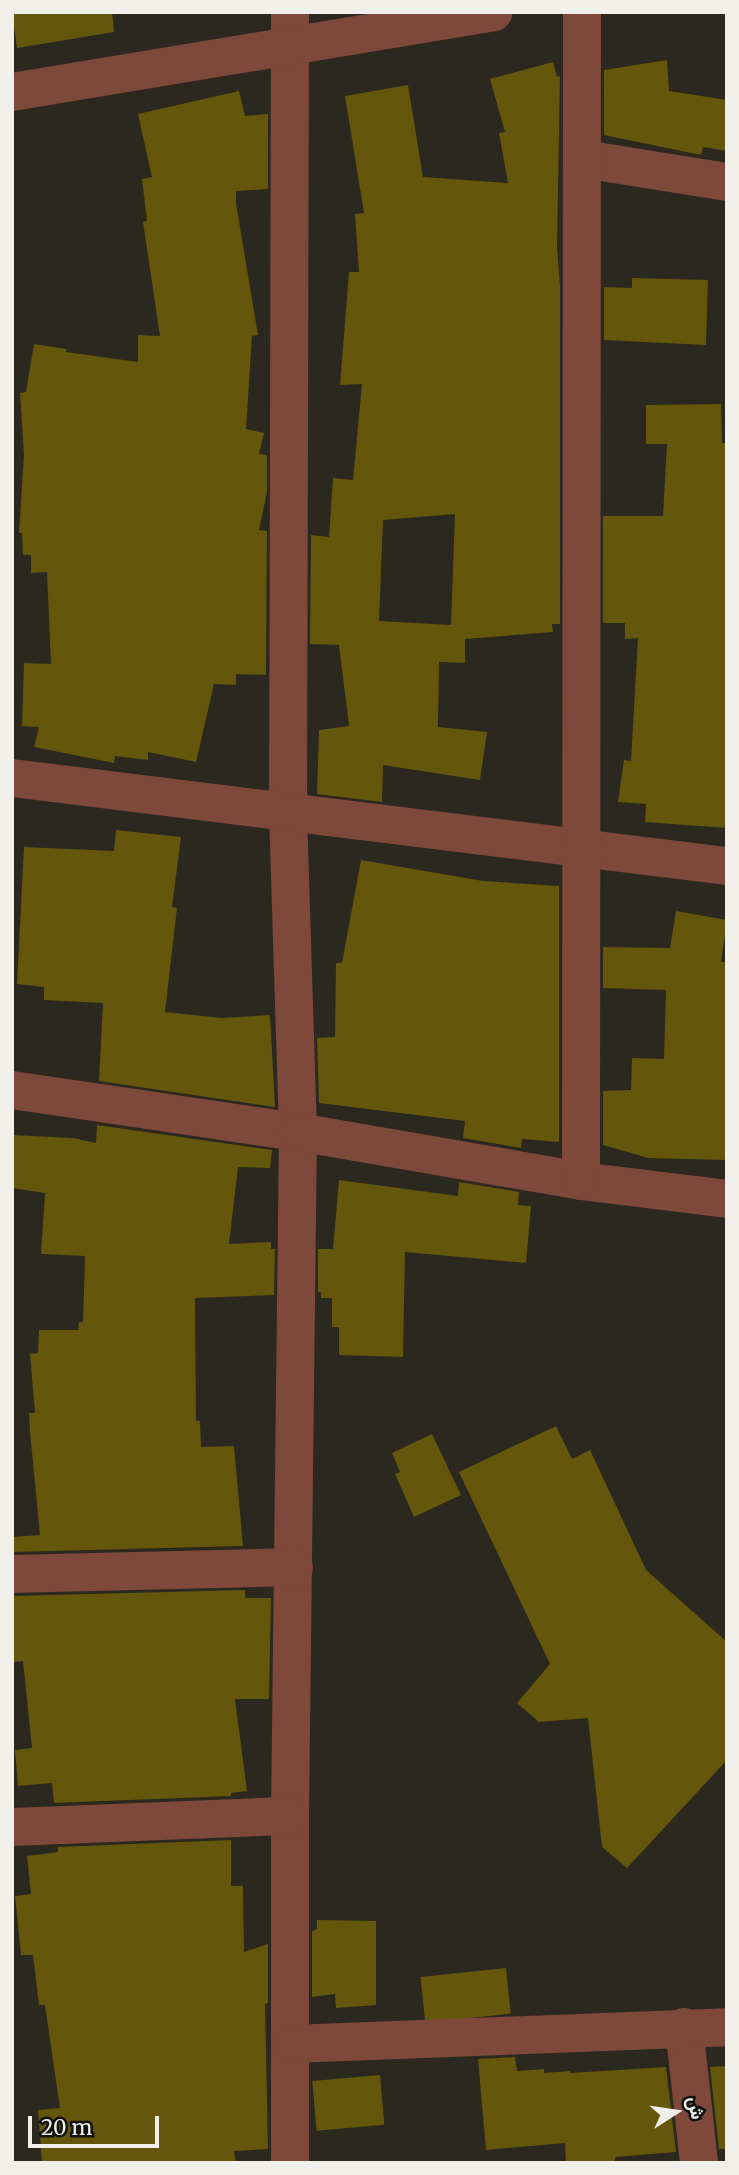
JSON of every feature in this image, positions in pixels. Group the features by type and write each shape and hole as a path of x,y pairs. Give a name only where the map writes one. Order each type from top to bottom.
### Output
{"street":[{"path":"12,92 289,30 493,12"},
{"path":"581,1181 582,12"},
{"path":"289,30 288,813 298,1132 290,1816 290,2163"},
{"path":"583,159 727,182"},
{"path":"12,778 582,846 727,866"},
{"path":"12,1090 298,1132 581,1181 727,1199"},
{"path":"12,1574 294,1567"},
{"path":"12,1827 290,1816"},
{"path":"684,2027 699,2163"},
{"path":"292,2044 727,2027"}],"building":[{"path":"12,12 112,12 114,32 17,48"},
{"path":"667,60 669,91 727,100 727,151 703,147 701,155 604,135 604,70"},
{"path":"553,62 557,77 560,76 557,247 560,286 560,624 552,624 553,632 465,639 465,663 439,662 438,727 487,732 480,780 383,765 382,802 317,794 319,730 349,726 339,645 310,644 311,535 329,537 333,478 353,480 362,384 340,385 349,272 359,272 355,214 364,213 345,96 408,85 423,177 508,183 499,133 505,132 490,79","holes":["455,514 451,625 379,621 383,520"]},
{"path":"239,91 245,116 268,114 268,189 236,191 258,335 252,336 246,429 264,433 259,454 267,455 267,492 259,530 267,531 266,675 236,674 236,685 214,684 196,762 148,752 148,760 115,756 114,763 34,747 39,727 22,726 24,663 51,664 47,572 31,573 31,555 23,555 22,533 19,533 24,455 20,393 26,392 34,344 66,349 66,352 138,362 138,335 160,336 143,222 147,221 142,179 152,177 138,114"},
{"path":"632,278 708,280 706,345 604,340 604,287 632,288"},
{"path":"721,404 722,443 727,443 727,828 645,822 646,804 618,802 624,760 631,761 638,638 625,639 625,623 603,623 603,516 663,516 667,444 646,444 646,405"},
{"path":"116,830 181,837 172,907 177,908 165,1012 222,1018 270,1015 275,1107 99,1081 103,1003 44,1000 44,987 17,984 24,847 114,851"},
{"path":"361,860 483,881 559,886 559,1142 522,1139 521,1148 463,1138 465,1121 319,1103 317,1038 335,1037 336,963 342,963"},
{"path":"676,911 727,920 721,962 727,962 727,1160 648,1158 603,1145 603,1091 631,1090 632,1058 664,1059 666,990 603,988 603,947 670,948"},
{"path":"97,1125 272,1150 270,1168 238,1167 229,1244 271,1242 271,1249 275,1249 274,1295 195,1298 196,1421 200,1421 201,1447 234,1446 243,1546 12,1552 12,1537 40,1535 30,1432 29,1413 35,1413 30,1354 38,1353 39,1330 78,1330 79,1322 83,1322 85,1256 41,1254 45,1193 12,1188 12,1135 73,1138 96,1143"},
{"path":"339,1180 458,1196 459,1182 519,1192 518,1205 531,1206 526,1263 405,1252 403,1357 339,1355 339,1327 332,1327 332,1298 321,1298 321,1292 318,1292 318,1249 333,1249"},
{"path":"556,1426 572,1459 590,1450 646,1570 727,1642 727,1760 627,1868 602,1847 588,1718 539,1722 517,1703 550,1664 459,1472"},
{"path":"432,1434 461,1495 414,1517 395,1474 400,1472 392,1453"},
{"path":"245,1590 245,1598 271,1598 269,1699 235,1699 247,1791 231,1793 231,1796 54,1803 52,1783 18,1786 15,1750 32,1748 23,1661 14,1662 12,1596"},
{"path":"231,1840 231,1886 243,1886 244,1952 268,1944 268,2003 265,2004 268,2149 234,2151 236,2163 42,2163 38,2110 60,2108 45,2005 39,2005 33,1955 21,1955 15,1896 31,1894 27,1856 58,1852 58,1847"},
{"path":"317,1920 376,1921 376,2005 336,2008 335,1994 312,1997 312,1931 317,1929"},
{"path":"506,1968 511,2014 425,2023 420,1977"},
{"path":"515,2057 517,2071 544,2069 544,2073 666,2067 676,2152 615,2157 615,2163 566,2163 565,2143 486,2150 478,2059"},
{"path":"727,2066 727,2149 719,2149 710,2067"},
{"path":"380,2075 384,2125 317,2131 312,2081"}]}
